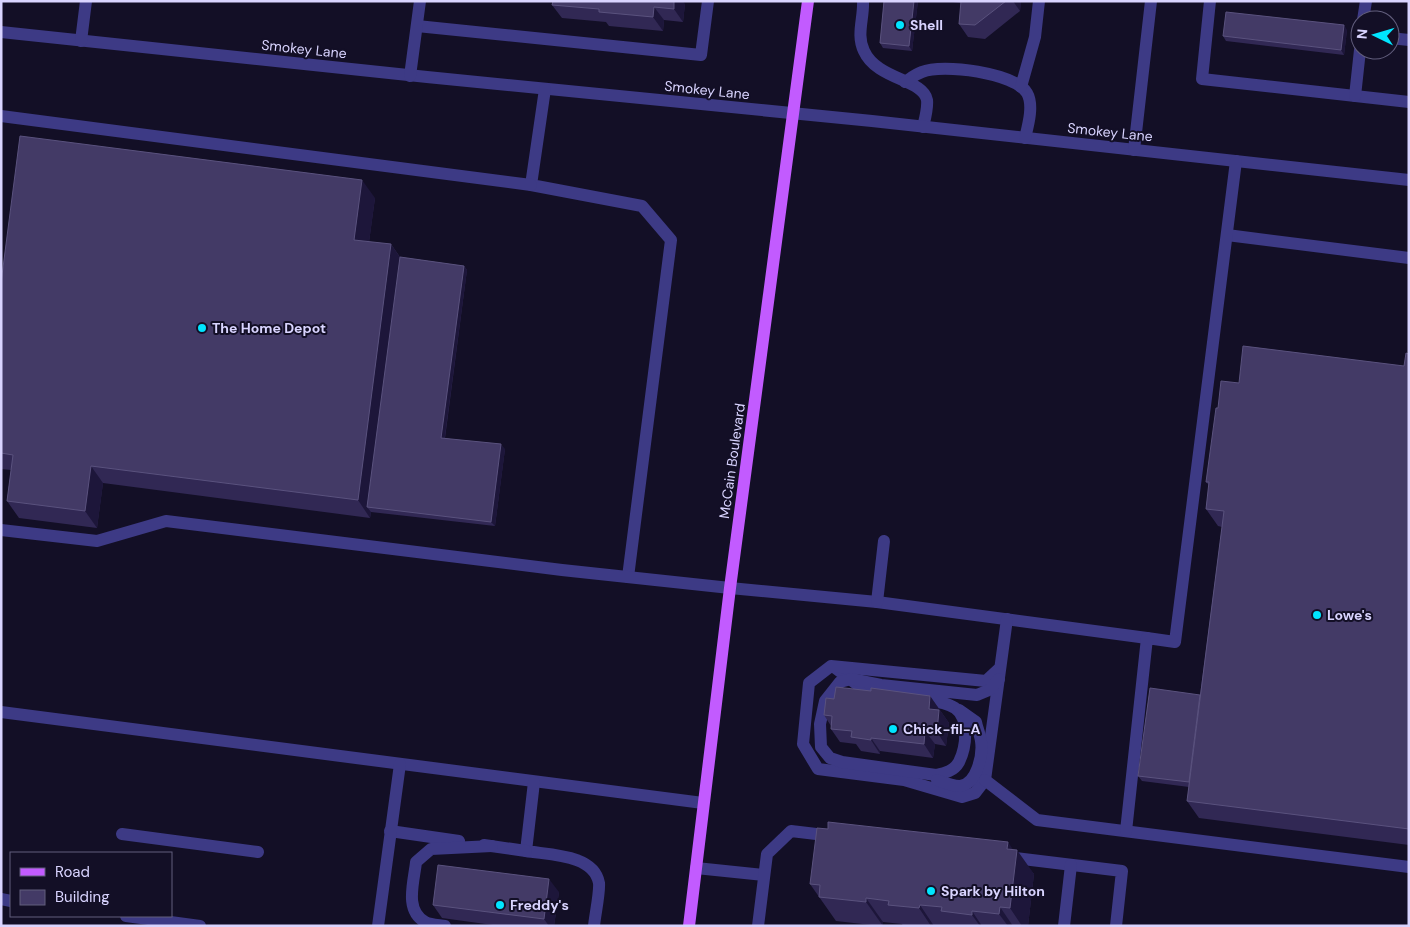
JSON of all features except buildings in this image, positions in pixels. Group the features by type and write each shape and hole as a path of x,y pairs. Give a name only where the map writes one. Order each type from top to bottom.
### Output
{"main road":[{"name":"McCain Boulevard","path":"689,926 730,588 808,1"}],"street":[{"path":"81,41 86,1"},
{"path":"410,76 420,1"},
{"path":"417,26 701,54 708,1"},
{"path":"863,1 860,37 864,51 877,68 916,86 924,92 927,100 924,127"},
{"path":"1021,87 1035,37 1039,1"},
{"path":"1134,150 1152,1"},
{"path":"1210,1 1202,79 1409,102"},
{"path":"1,37 2,32"},
{"name":"Smokey Lane","path":"2,32 410,76 924,127 1409,180"},
{"path":"1355,96 1359,60"},
{"path":"905,82 922,71 937,69 979,72 1011,80 1027,93 1029,100 1025,138"},
{"path":"531,185 545,89"},
{"path":"1,116 531,185 642,206 671,240 628,577"},
{"path":"1,530 97,541 166,521 628,577 876,602 1175,642 1236,161"},
{"path":"1227,235 1409,258"},
{"path":"876,602 884,541"},
{"path":"1000,674 986,681 832,666 809,683 803,744 818,770 904,780 962,797 975,793 985,780 1000,674 1007,619"},
{"path":"1126,830 1147,638"},
{"path":"832,666 867,692 944,703 956,708 976,722 981,742 976,773 969,783 960,786 950,785 914,772"},
{"path":"956,708 964,718 966,730 958,763 948,772 942,774 936,775 842,762 830,758 820,747 820,724 824,701 840,682 851,680 977,695 989,690 1000,674"},
{"path":"1,712 703,803"},
{"path":"378,926 400,764"},
{"path":"985,780 1037,820 1409,867"},
{"path":"526,852 534,782"},
{"path":"390,831 582,860 592,868 599,883 594,926"},
{"path":"758,926 767,854 791,831 849,838"},
{"path":"122,834 258,852"},
{"path":"445,926 426,923 417,915 411,904 416,862 431,849 492,846"},
{"path":"994,856 1122,871 1116,926"},
{"path":"1064,926 1071,865"},
{"path":"696,868 764,875"},
{"path":"133,917 200,926"}],"place":[{"name":"Shell","path":"900,25"},
{"name":"The Home Depot","path":"202,328"},
{"name":"Lowe's","path":"1317,615"},
{"name":"Chick-fil-A","path":"893,729"},
{"name":"Spark by Hilton","path":"931,891"},
{"name":"Freddy's","path":"500,905"}]}
